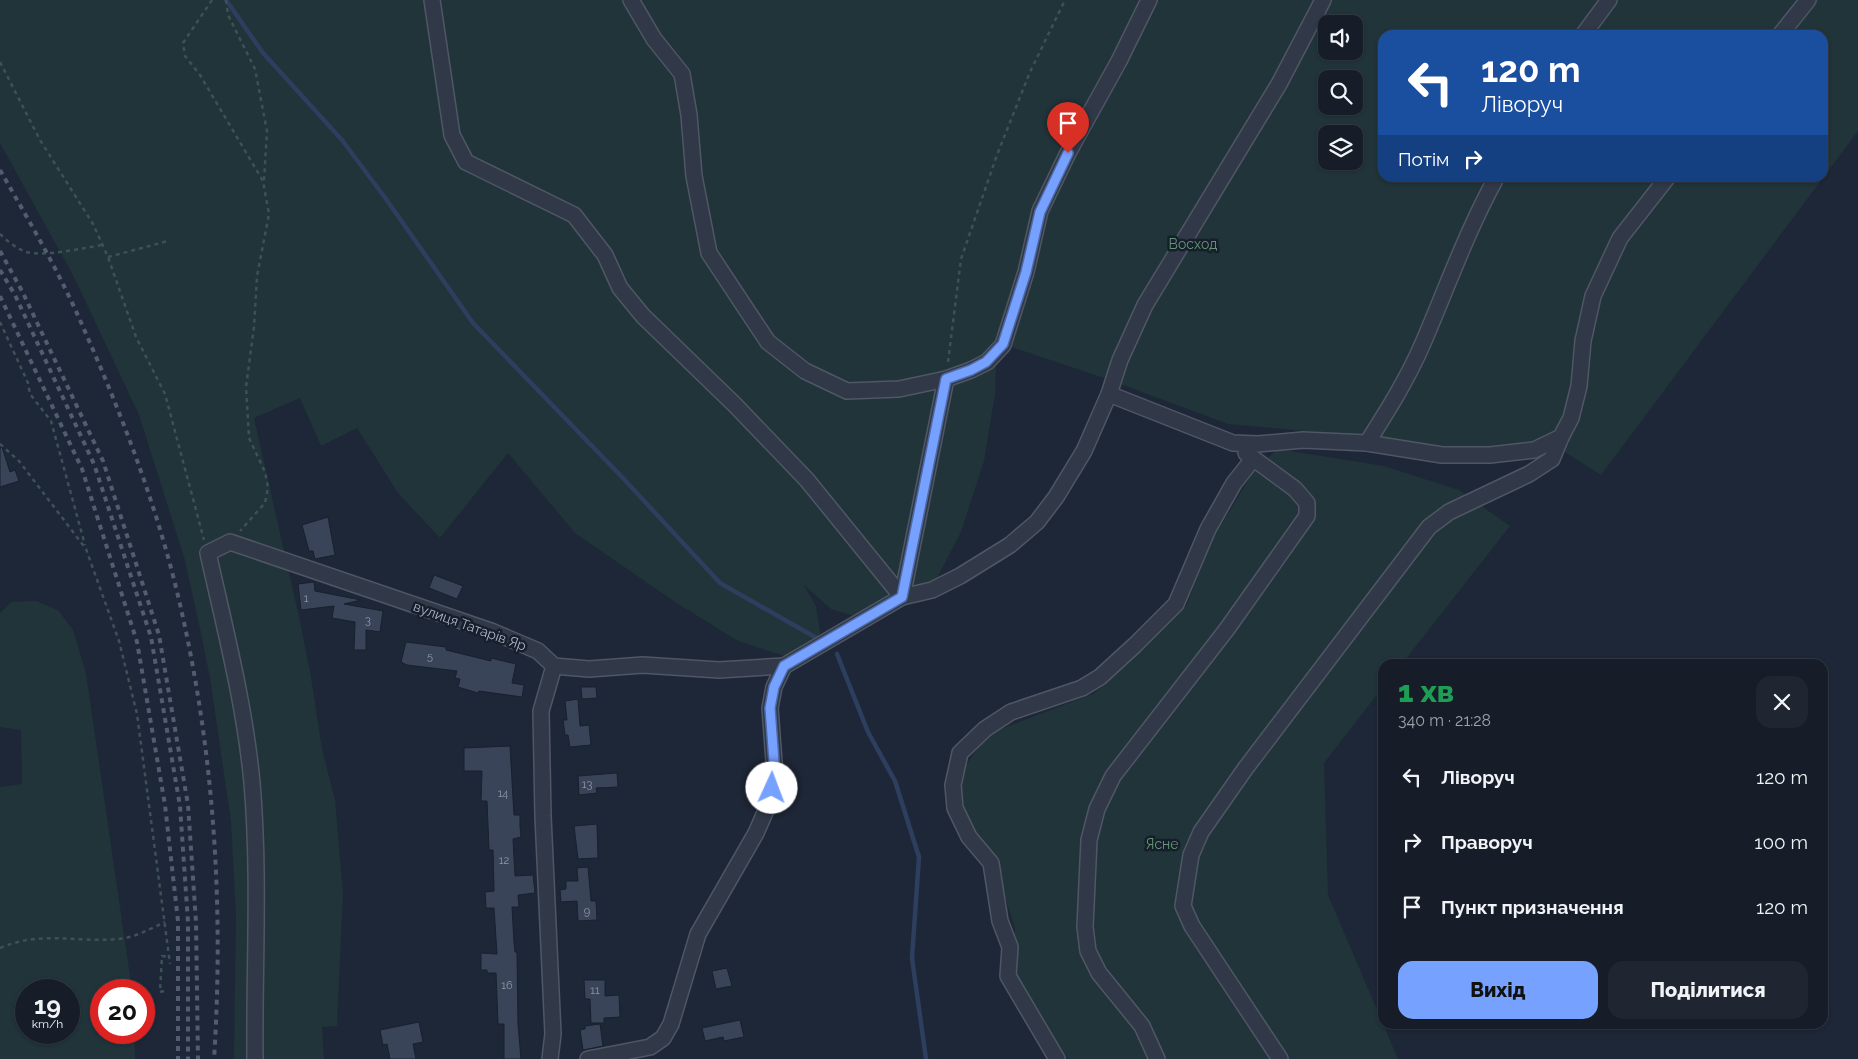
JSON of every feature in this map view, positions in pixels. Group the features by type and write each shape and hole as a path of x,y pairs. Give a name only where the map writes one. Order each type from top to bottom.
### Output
{"street":[{"path":"432,0 452,135 466,162 574,215 605,255 620,288 643,316 735,405 807,480 902,597"},
{"path":"631,0 654,39 682,74 689,115 694,176 709,253 768,342 805,371 847,391 899,390 946,379 986,362 1003,344 1026,272 1040,212 1068,153 1120,61 1149,0"},
{"path":"550,1059 553,1034 543,816 541,711 554,666 589,669 643,665 719,670 784,666 902,597 932,590 960,576 1010,545 1038,522 1084,451 1109,394 1120,360 1145,306 1279,84 1323,0"},
{"path":"1587,30 1609,0"},
{"path":"1784,30 1808,0"},
{"path":"1367,443 1398,394 1423,343 1452,270 1494,182"},
{"path":"1280,1059 1192,926 1183,906 1191,855 1201,832 1245,769 1429,527 1449,512 1529,474 1552,459 1561,437 1572,418 1579,386 1583,341 1593,296 1620,238 1664,182"},
{"path":"902,597 946,379"},
{"path":"1109,394 1233,443 1295,489 1308,503 1307,516 1227,629 1113,776 1097,809 1088,840 1085,927 1088,951 1099,973 1142,1026 1156,1059"},
{"path":"1233,443 1258,444 1303,440 1367,443 1442,455 1490,455 1534,450 1561,437"},
{"path":"1057,1059 1008,976 1010,947 1000,921 991,863 968,837 955,808 953,785 960,753 985,729 1011,712 1082,688 1100,677 1176,604 1208,529 1234,483 1253,459"},
{"path":"230,542 208,553 234,672 252,783 258,902 255,1059"},
{"name":"вулиця Татарів Яр","path":"230,542 491,631 538,651 554,666"},
{"path":"588,1059 650,1046 663,1038 671,1024 698,934 756,833 770,802 775,775 770,708 774,687 784,666"}],"path":[{"path":"212,0 183,43 186,56 200,75 264,185"},
{"path":"226,0 228,15 255,69 267,131 264,185 269,214 257,276 254,327 246,387 249,438 265,472 268,487 265,503 230,542"},
{"path":"946,379 961,259 996,154 1030,72 1065,0"},
{"path":"0,62 40,140 93,224 108,257 136,337 165,394 208,553"},
{"path":"0,234 8,242 27,252 61,252 102,245"},
{"path":"108,257 168,241"},
{"path":"0,322 28,383 30,394 51,421 86,549 119,641 137,714 170,964"},
{"path":"0,444 20,461 86,549"},
{"path":"0,948 37,937 120,939 138,935 165,922"},
{"path":"164,992 160,992 162,956 170,957"}],"green space":[{"name":"Восход","path":"0,0 1858,0 1858,131 1828,171 1828,30 1378,30 1378,182 1820,182 1601,475 1546,440 1461,450 1327,433 1228,424 1107,379 997,342 995,394 984,461 961,532 936,580 863,619 831,609 804,585 816,606 821,640 788,657 738,641 675,602 575,533 508,453 440,538 398,493 357,428 321,446 300,398 254,418 299,617 311,677 322,749 335,800 343,892 337,1026 322,1027 324,1059 234,1059 236,915 231,821 210,678 184,557 139,415 74,277 0,143"},
{"name":"Ясне","path":"1278,449 1384,466 1459,490 1510,526 1406,659 1378,659 1378,693 1324,763 1328,895 1378,1012 1378,1029 1385,1029 1398,1059 1068,1059 1013,981 1015,929 994,860 960,808 959,775 988,734 1095,693 1187,605 1207,548 1255,469"},
{"path":"36,601 58,610 73,630 86,673 130,979 90,979 90,1044 134,1044 135,1059 0,1059 0,787 22,784 21,730 0,727 0,613 11,602"}],"building":[{"path":"2,447 10,472 15,470 19,481 0,487 0,448"},
{"path":"328,517 335,555 315,559 313,551 309,551 302,525"},
{"path":"434,575 463,586 457,599 429,588"},
{"path":"314,582 315,591 361,600 344,604 383,611 380,632 366,630 366,650 354,650 355,622 332,618 334,606 301,610 298,584"},
{"path":"406,642 446,647 446,650 491,661 491,658 516,664 512,683 524,685 522,697 479,691 478,693 458,687 460,679 455,678 457,671 407,665 401,662"},
{"path":"581,687 596,687 597,698 582,699"},
{"path":"578,699 580,726 589,725 591,745 570,747 568,735 565,735 563,720 567,720 565,701"},
{"path":"510,746 514,815 520,815 521,837 513,839 515,876 533,875 535,893 518,895 519,907 512,907 515,952 517,952 518,1024 521,1059 504,1059 504,1024 498,1024 496,973 487,973 487,970 481,970 481,953 497,954 494,908 486,908 485,892 494,891 493,850 489,850 487,801 481,801 482,771 464,771 464,748"},
{"path":"617,773 618,787 596,788 597,793 579,795 578,776"},
{"path":"597,824 598,858 578,859 574,826"},
{"path":"588,867 591,901 596,901 597,920 578,921 577,901 561,902 560,890 566,889 566,881 578,881 577,868"},
{"path":"727,968 732,986 716,989 712,971"},
{"path":"584,980 605,980 605,996 619,995 620,1017 604,1018 604,1023 591,1023 590,999 585,999"},
{"path":"740,1020 744,1037 724,1041 723,1037 705,1041 702,1028"},
{"path":"419,1022 423,1042 413,1044 416,1059 390,1059 387,1044 383,1045 380,1030"},
{"path":"600,1024 603,1046 583,1050 580,1030 585,1029 585,1026"}],"waterway":[{"path":"226,0 263,53 342,140 473,323 622,477 720,583 820,640"},
{"path":"837,654 868,732 895,781 919,857 912,958 926,1059"}],"railway":[{"path":"0,170 44,247 64,287 111,394 149,496 179,600 201,713 213,828 218,943 214,1059"},
{"path":"0,251 22,291 103,461 159,635 188,805 196,922 198,1059"},
{"path":"0,270 15,295 94,464 151,637 180,806 188,922 188,1059"},
{"path":"0,296 82,469 137,642 165,805 178,921 178,1059"}],"route":[{"path":"772,788 775,775 770,708 774,687 784,666 902,597 907,563 946,379 986,362 1003,344 1026,272 1040,212 1068,153"}]}
